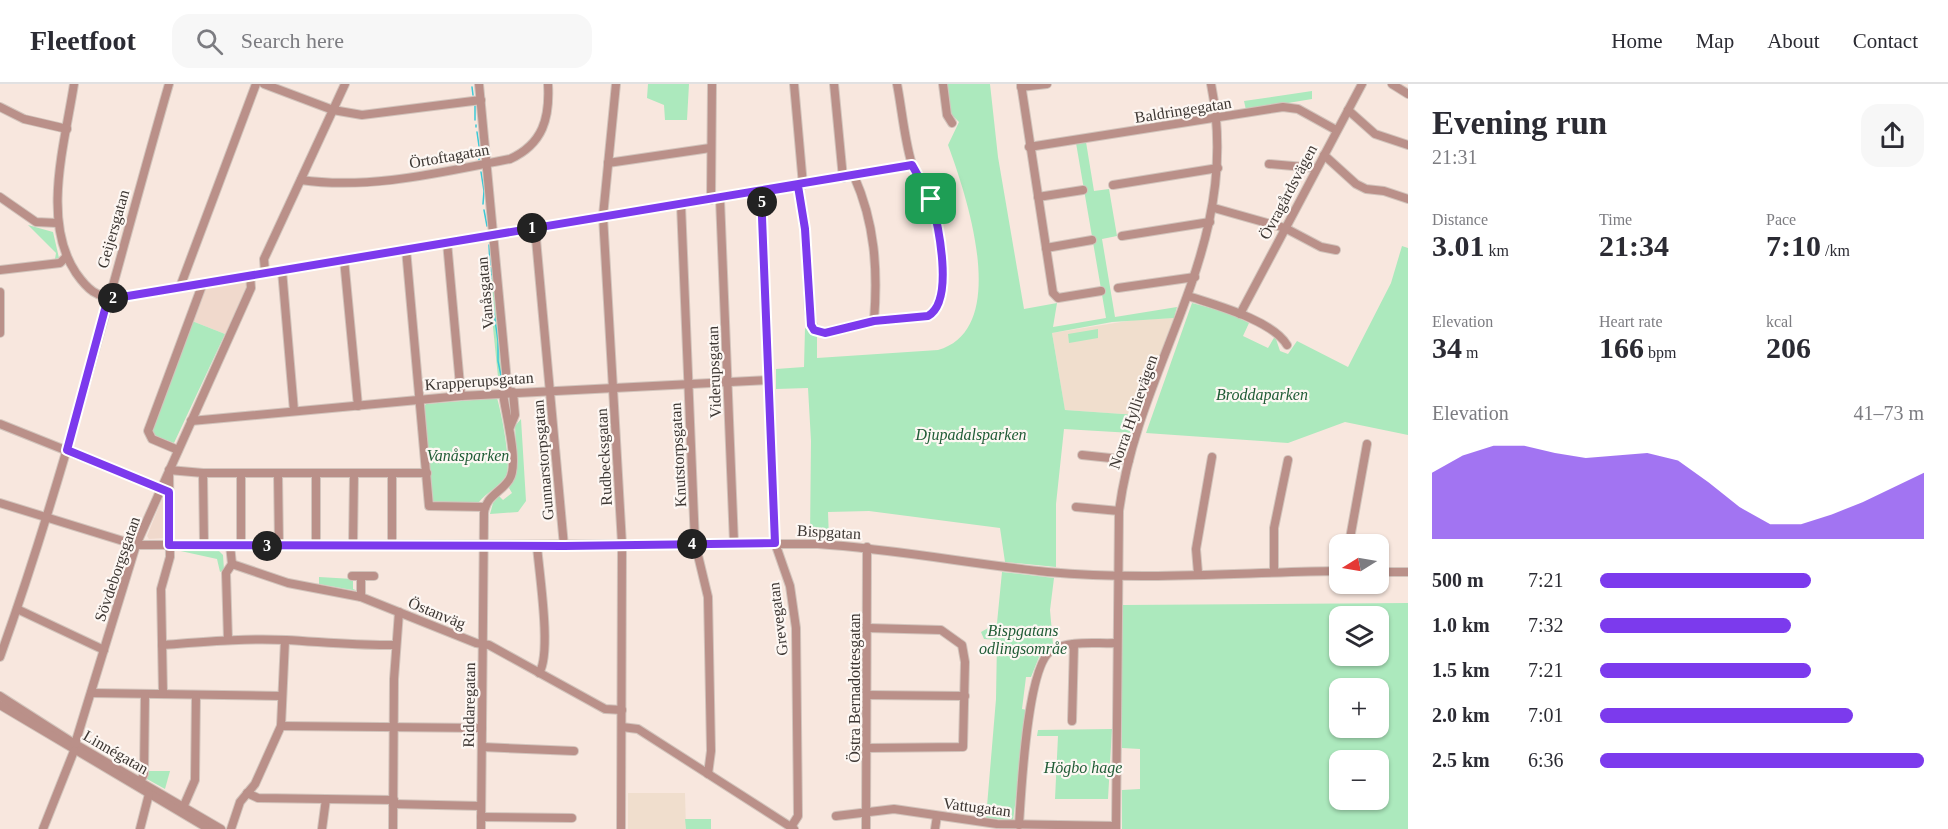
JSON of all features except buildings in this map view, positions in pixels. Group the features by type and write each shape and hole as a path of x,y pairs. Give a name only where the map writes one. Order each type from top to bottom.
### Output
{"street":[{"path":"74,84 57,223 66,257 91,292 108,298 603,216 720,199 912,165"},
{"name":"Geijersgatan","path":"0,657 48,516 169,84"},
{"path":"180,287 256,84"},
{"path":"264,84 333,110 362,116 384,115 481,100"},
{"path":"265,272 264,259 345,84"},
{"name":"Vanåsgatan","path":"479,84 508,393"},
{"name":"Örtoftagatan","path":"301,180 328,184 362,184 510,159 536,141 548,116 548,84"},
{"name":"Rudbecksgatan","path":"616,84 603,216 622,544 621,829"},
{"path":"711,200 712,84"},
{"path":"795,84 811,325 814,330 825,333 874,321 928,316 934,313 940,302 942,255 938,225 926,188 912,165 897,84"},
{"path":"834,84 843,178"},
{"path":"943,84 947,115 952,123"},
{"path":"1047,84 1021,86 1029,147 1055,297 1101,291"},
{"name":"Norra Hyllievägen","path":"1116,827 1116,574 1119,511 1129,460 1195,277 1214,208 1218,168 1216,118 1211,84"},
{"name":"Övragårdsvägen","path":"1240,314 1362,84"},
{"path":"1392,84 1408,94"},
{"path":"0,107 24,119 67,129"},
{"name":"Baldringegatan","path":"1029,147 1293,107 1336,130"},
{"path":"1348,110 1375,134 1408,145"},
{"path":"608,163 710,148"},
{"path":"1324,154 1356,184 1366,189 1408,199"},
{"path":"1269,164 1316,168"},
{"path":"1113,185 1218,168"},
{"path":"854,176 865,204 875,251 877,284 874,321"},
{"path":"1038,197 1083,190"},
{"name":"Grevegatan","path":"761,192 775,543 790,586 796,628 798,816 793,828"},
{"path":"0,197 36,222 57,223"},
{"name":"Viderupsgatan","path":"720,199 734,543"},
{"name":"Knutstorpsgatan","path":"681,205 695,543 708,597 711,751 708,774"},
{"path":"1214,208 1285,228 1321,247 1336,250"},
{"path":"1122,236 1210,222"},
{"name":"Gunnarstorpsgatan","path":"535,228 564,546"},
{"path":"1046,248 1092,240"},
{"path":"447,242 461,396"},
{"path":"406,249 429,506 485,507"},
{"path":"0,270 60,263 66,257"},
{"path":"344,260 358,406"},
{"path":"282,270 294,411"},
{"name":"Sövdeborgsgatan","path":"43,829 74,748 136,545 165,490 178,450 251,288 250,275"},
{"path":"1118,288 1195,277"},
{"path":"178,450 152,439 148,431 203,283"},
{"path":"0,292 0,333"},
{"path":"1188,296 1240,314 1277,334 1287,345"},
{"name":"Krapperupsgatan","path":"191,421 461,396 769,380"},
{"path":"483,546 485,507 512,475 510,427 515,415 508,393"},
{"path":"0,423 165,490 170,557 161,589 163,694"},
{"path":"1351,534 1366,444"},
{"path":"1082,455 1129,460"},
{"path":"1198,573 1197,549 1212,457"},
{"path":"1274,572 1274,528 1288,460"},
{"path":"170,470 203,473 427,473"},
{"path":"203,473 204,545"},
{"path":"241,473 241,545"},
{"path":"278,473 279,546"},
{"path":"316,473 316,546"},
{"path":"354,473 354,546"},
{"path":"392,473 392,546"},
{"path":"0,503 136,545"},
{"path":"1076,507 1119,511"},
{"name":"Bispgatan","path":"136,545 564,546 775,543 867,547 1047,572 1116,574 1329,571"},
{"path":"228,640 226,573 232,564 230,545"},
{"name":"Riddaregatan","path":"481,829 483,546"},
{"path":"537,546 545,648 543,667 539,673"},
{"name":"Östra Bernadottesgatan","path":"866,829 867,547"},
{"name":"Östanväg","path":"232,564 288,583 361,597 489,645 605,709 622,710"},
{"path":"1389,572 1408,572"},
{"path":"352,576 374,576"},
{"path":"361,597 362,576"},
{"path":"17,609 104,650"},
{"path":"393,829 396,645 399,612"},
{"path":"867,748 963,747 965,696 962,645 941,630 868,628"},
{"path":"162,645 228,640 285,640 354,646 396,645"},
{"path":"231,829 240,802 255,784 281,726 285,640"},
{"path":"1019,825 1023,767 1033,688 1043,658 1051,651 1074,644 1116,643"},
{"path":"1072,721 1074,644"},
{"path":"91,693 281,696"},
{"path":"138,784 144,774 145,694"},
{"path":"182,810 195,780 196,694"},
{"name":"Linnégatan","path":"0,696 74,748"},
{"path":"867,696 965,696"},
{"name":"Linnégatan","path":"0,705 182,810 203,825 221,829"},
{"path":"281,726 482,729"},
{"path":"622,727 638,729 793,828"},
{"path":"482,747 574,750"},
{"name":"Linnégatan","path":"138,784 149,794 182,810"},
{"path":"247,793 258,798 481,806"},
{"path":"140,829 149,794"},
{"path":"322,829 326,799"},
{"name":"Vattugatan","path":"836,816 894,809 997,827 1019,825 1116,827"},
{"path":"935,829 937,816"},
{"path":"481,817 572,818"}],"shaded area":[{"path":"247,282 247,287 225,334 192,321 205,289"},
{"path":"1174,318 1137,415 1065,410 1052,333 1134,320"},
{"path":"162,499 167,501 167,538 149,539 147,536"},
{"path":"628,793 685,793 686,829 628,829"}],"green space":[{"path":"648,84 689,84 687,120 665,120 664,105 647,98"},
{"name":"Djupadalsparken","path":"947,84 990,84 998,157 1024,309 1057,303 1053,327 1106,318 1076,143 1086,142 1094,191 1109,189 1117,236 1102,239 1115,317 1177,307 1174,318 1112,322 1052,333 1065,410 1137,415 1132,433 1064,429 1056,504 1056,567 1005,562 1000,528 869,511 828,512 829,539 810,539 811,441 808,388 776,389 776,369 804,367 805,328 817,335 817,358 938,350 960,337 973,316 978,289 978,258 964,195 948,145 959,122 949,112"},
{"path":"1312,91 1312,99 1246,110 1244,101"},
{"path":"28,225 53,232 59,258 55,259 56,253"},
{"name":"Broddaparken","path":"1402,246 1408,248 1408,435 1345,422 1288,443 1146,433 1192,303 1229,313 1249,323 1243,336 1268,348 1275,336 1280,351 1288,354 1297,341 1348,367 1391,283"},
{"path":"493,267 504,385 502,388 499,387 487,268"},
{"path":"192,321 225,334 174,443 153,435 151,430"},
{"path":"1098,329 1098,338 1069,343 1068,334"},
{"name":"Vanåsparken","path":"497,398 507,450 506,476 479,502 433,503 424,407 426,404"},
{"path":"521,419 526,501 518,512 490,514 493,503 499,496 503,500 512,493 509,488 517,472 515,426"},
{"path":"176,550 219,551 223,555 224,570 220,572 217,559"},
{"name":"Bispgatans odlingsområe","path":"1002,572 1054,578 1050,610 1053,644 1039,657 1031,677 1026,677 1022,709 1027,710 1013,821 986,818 996,699 997,640 984,639 981,632 997,623"},
{"path":"319,577 353,579 353,589 358,591 319,584"},
{"path":"1408,603 1408,829 1122,829 1122,790 1140,789 1140,749 1122,748 1122,605"},
{"name":"Högbo hage","path":"1112,729 1108,799 1055,799 1058,736 1037,736 1038,730"},
{"path":"147,771 170,771 165,789 147,779"},
{"path":"685,819 711,819 711,829 686,829"}],"waterway":[{"path":"472,87 473,95"},
{"path":"475,106 475,120"},
{"path":"477,132 479,146"},
{"path":"479,151 479,160"},
{"path":"481,172 484,191 483,204"},
{"path":"484,210 487,226"},
{"path":"489,245 490,265"},
{"path":"491,268 491,288"},
{"path":"491,292 498,341 498,361 503,385"}],"route":[{"path":"912,165 931,199 941,240 942,255 940,302 934,313 928,316 874,321 825,333 814,330 811,325 805,229 798,186 761,192 775,543 564,546 169,545 169,492 67,450 108,298 603,216 720,199 912,165"}]}
